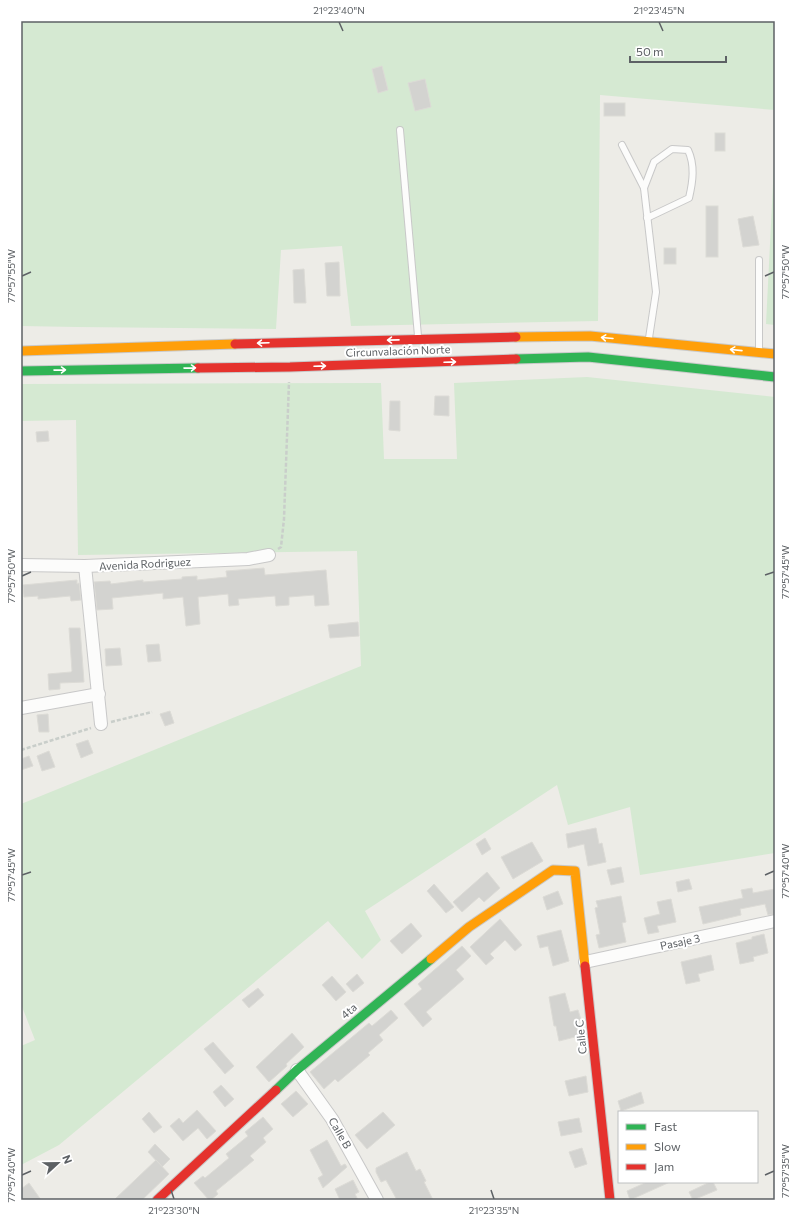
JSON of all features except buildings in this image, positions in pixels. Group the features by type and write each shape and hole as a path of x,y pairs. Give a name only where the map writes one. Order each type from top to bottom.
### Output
{"main road":[{"name":"Circunvalación Norte","path":"21,351 288,342 590,336 775,354"},
{"name":"Circunvalación Norte","path":"21,371 290,367 588,357 775,377"},
{"name":"4ta","path":"157,1200 297,1070 469,927 553,870 575,871"},
{"name":"Calle C","path":"575,871 610,1200"}],"street":[{"name":"Avenida Rodriguez","path":"21,565 86,566 248,559 269,555"},
{"path":"86,566 101,724"},
{"path":"21,708 99,694"},
{"name":"Pasaje 3","path":"585,962 775,921"},
{"name":"Calle B","path":"297,1070 332,1119 377,1200"}],"lane":[{"path":"400,130 418,339"},
{"path":"622,144 644,188 656,292 648,342"},
{"path":"644,188 654,162 672,149 688,150 692,160 692,182 689,198 647,218"},
{"path":"759,260 759,352"}],"path":[{"path":"269,555 281,547 284,519 290,367"},
{"path":"21,750 101,724 152,712"}],"green space":[{"path":"21,21 775,21 775,110 600,95 598,321 351,326 342,246 281,250 276,329 21,326"},
{"path":"775,144 775,325 766,324"},
{"path":"587,377 775,397 775,853 640,875 630,807 568,825 557,785 365,911 381,940 362,959 328,921 59,1145 21,1165 21,1046 35,1040 21,1004 21,804 361,666 357,551 78,555 76,420 21,421 21,384 381,383 384,459 457,459 454,383"}],"traffic: fast":[{"path":"516,359 588,357 775,377"},
{"path":"21,371 198,368"},
{"path":"276,1090 297,1070 431,959"}],"traffic: slow":[{"path":"516,337 590,336 775,354"},
{"path":"21,351 235,344"},
{"path":"431,959 469,927 553,870 575,871 585,966"}],"traffic: jam":[{"path":"235,344 516,337"},
{"path":"198,368 290,367 516,359"},
{"path":"585,966 610,1200"},
{"path":"157,1200 276,1090"}]}
